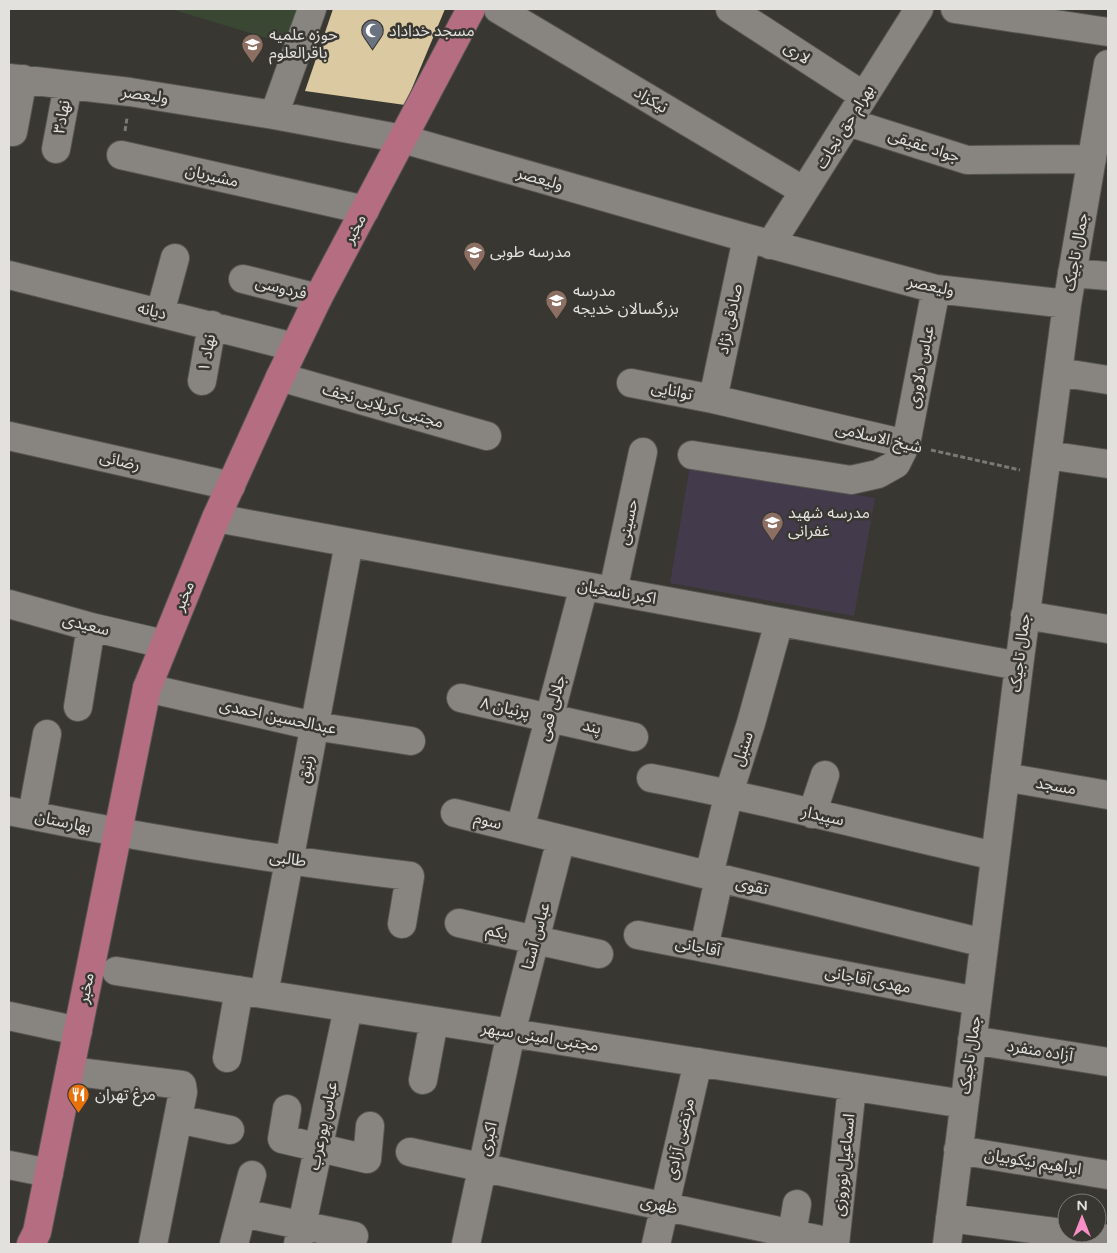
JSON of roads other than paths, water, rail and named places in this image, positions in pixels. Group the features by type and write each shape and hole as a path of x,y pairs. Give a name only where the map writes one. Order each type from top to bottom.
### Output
{"main road":[{"name":"مخبر","path":"36,1240 146,688 216,518 294,347 471,9"}],"street":[{"path":"274,115 312,9"},
{"name":"نیکزاد","path":"498,9 804,191"},
{"name":"لاری","path":"730,9 864,96"},
{"name":"بهرام حق نجات","path":"758,241 804,191 919,9"},
{"path":"955,9 1108,32"},
{"name":"جمال تاجیک","path":"947,1244 1025,615 1067,304 1072,273 1097,196 1092,159 1108,64"},
{"path":"13,132 16,79"},
{"name":"ولیعصر","path":"16,79 130,92 274,115 403,139 758,241 936,289 1067,304"},
{"name":"نهاد۳","path":"56,149 68,85"},
{"name":"جواد عقیقی","path":"848,122 967,160 1092,159"},
{"name":"مشیریان","path":"121,155 365,210"},
{"name":"صادقی نژاد","path":"714,399 758,241"},
{"path":"160,313 175,258"},
{"path":"1072,273 1108,276"},
{"name":"دیانه","path":"9,275 294,347"},
{"name":"فردوسی","path":"243,279 318,298"},
{"name":"عباس دلاوری","path":"692,454 851,480 878,474 896,464 906,444 936,289"},
{"name":"نهاد ۱","path":"202,381 212,326"},
{"path":"1058,372 1108,380"},
{"name":"مجتبی کربلایی نجف","path":"280,377 487,436"},
{"name":"توانایی","path":"631,383 714,399"},
{"name":"شیخ الاسلامی","path":"714,399 906,444"},
{"name":"رضائی","path":"9,436 231,486"},
{"name":"حسینی","path":"613,591 643,452"},
{"path":"1046,465 1108,464"},
{"name":"اکبر ناسخیان","path":"216,518 1019,666"},
{"name":"زنبق","path":"227,1058 252,992 289,860 349,543"},
{"name":"جلالی قمی","path":"520,829 584,586"},
{"name":"سعیدی","path":"9,604 92,627 164,644"},
{"path":"1025,615 1108,629"},
{"name":"سنبل","path":"704,948 729,793 751,724 779,622"},
{"path":"78,707 92,627"},
{"name":"عبدالحسین احمدی","path":"146,688 314,726 411,740"},
{"name":"پرنیان ۸","path":"461,698 550,717"},
{"name":"پند","path":"550,717 634,737"},
{"path":"20,813 47,734"},
{"path":"812,814 825,775"},
{"name":"مسجد","path":"1005,777 1108,795"},
{"name":"سپیدار","path":"651,778 729,793 995,856"},
{"name":"بهارستان","path":"20,813 117,833"},
{"name":"سوم","path":"455,813 520,829"},
{"name":"تقوی","path":"520,829 984,943"},
{"name":"طالبی","path":"117,833 289,860 410,876 402,924"},
{"name":"عباس آستا","path":"511,1033 561,839"},
{"name":"یکم","path":"459,923 599,954"},
{"name":"آقاجانی","path":"638,935 759,960"},
{"name":"مهدی آقاجانی","path":"759,960 977,1001"},
{"name":"مجتبی امینی سپهر","path":"116,971 964,1104"},
{"name":"عباس پورعرب","path":"300,1235 348,1008"},
{"path":"9,1016 78,1031"},
{"path":"423,1080 434,1021"},
{"name":"اکبری","path":"466,1244 511,1033"},
{"name":"آزاده منفرد","path":"972,1040 1108,1062"},
{"name":"مرتضی آزادی","path":"656,1244 698,1062"},
{"path":"70,1071 182,1085 183,1092 178,1119 152,1244"},
{"name":"اسماعیل نوروزی","path":"835,1244 852,1086"},
{"path":"287,1109 282,1139 367,1159 370,1126"},
{"path":"178,1119 230,1130"},
{"name":"ابراهیم نیکوبیان","path":"958,1150 1108,1175"},
{"name":"ظهری","path":"410,1152 835,1244"},
{"path":"9,1165 49,1173"},
{"path":"234,1244 252,1174"},
{"path":"792,1234 797,1204"},
{"path":"242,1213 300,1235 354,1236"},
{"path":"950,1218 1108,1239"}],"place":[{"name":"مسجد خداداد","path":"373,50"},
{"name":"حوزه علمیه باقرالعلوم","path":"253,63"},
{"name":"مدرسه طوبی","path":"474,271"},
{"name":"مدرسه بزرگسالان خدیجه","path":"557,319"},
{"name":"مدرسه شهید غفرانی","path":"772,541"},
{"name":"مرغ تهران","path":"79,1114"}]}
